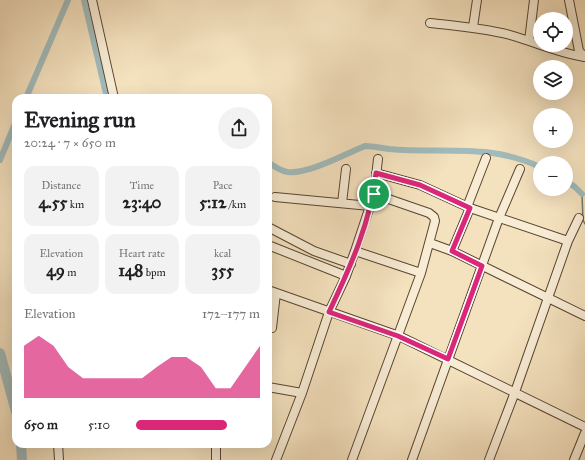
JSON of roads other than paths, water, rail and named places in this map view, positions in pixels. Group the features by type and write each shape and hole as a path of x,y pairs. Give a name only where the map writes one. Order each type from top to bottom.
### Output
{"street":[{"path":"92,0 113,94"},
{"path":"473,27 478,0"},
{"path":"529,41 534,0"},
{"path":"569,0 579,51 584,57"},
{"path":"430,23 473,27 529,41 565,54 584,57"},
{"path":"452,251 486,158"},
{"path":"276,460 302,393 329,312 351,264 374,194 378,159"},
{"path":"342,203 346,169"},
{"path":"412,460 499,218 520,169"},
{"path":"376,173 420,185 469,207 568,241"},
{"path":"352,460 421,273 436,221 429,213 374,194"},
{"path":"275,196 370,206"},
{"path":"489,460 515,392 568,241 579,218"},
{"path":"272,229 318,252 351,264"},
{"path":"430,243 452,251 585,316"},
{"path":"272,247 346,276"},
{"path":"355,251 421,273"},
{"path":"272,292 398,336 585,427"},
{"path":"272,328 276,293"},
{"path":"272,388 302,393"},
{"path":"574,460 585,433"},
{"path":"58,448 59,460"},
{"path":"216,448 216,460"}],"waterway":[{"path":"28,94 68,0"},
{"path":"84,0 106,94"},
{"path":"0,160 12,131"},
{"path":"272,165 282,171 297,172 316,167 365,146 389,149 484,152 502,155 533,164"},
{"path":"573,186 582,194"},
{"path":"582,194 583,220 585,224"},
{"path":"0,353 12,397"},
{"path":"21,448 22,460"}]}
